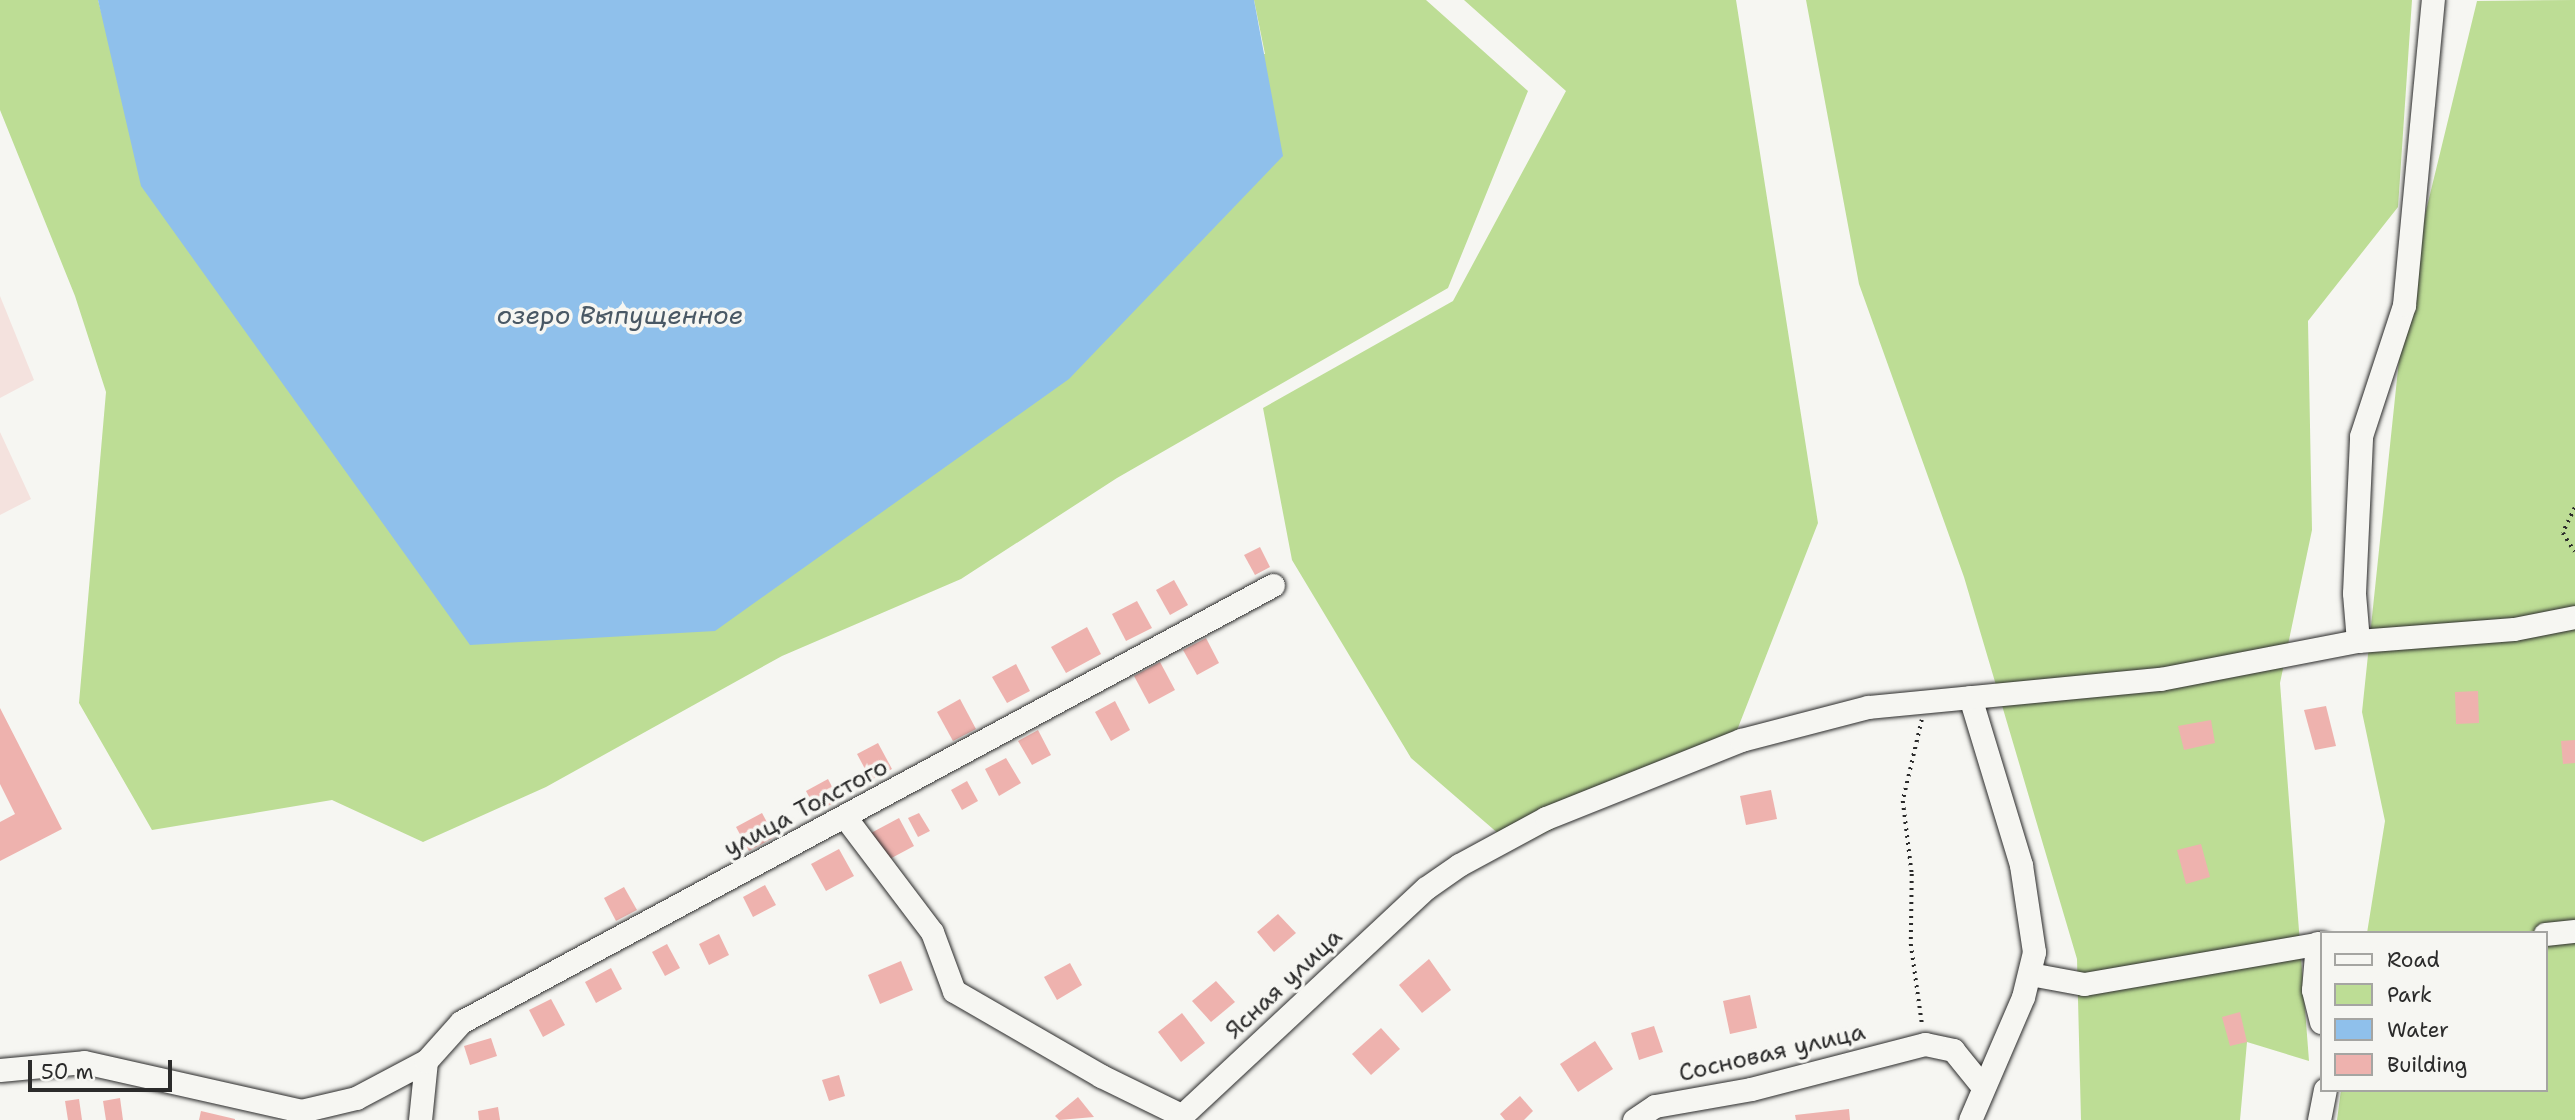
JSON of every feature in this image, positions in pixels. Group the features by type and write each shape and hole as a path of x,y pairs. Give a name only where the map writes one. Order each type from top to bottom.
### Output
{"street":[{"path":"2358,641 2354,593 2361,436 2404,305 2433,0"},
{"name":"улица Толстого","path":"426,1061 461,1022 1273,585"},
{"name":"Ясная улица","path":"1179,1118 1426,888 1546,818 1741,740 1824,716 1926,701 2160,679 2358,641 2514,629 2575,617"},
{"path":"1970,697 2031,911 2030,974 1970,1120"},
{"path":"845,817 932,932 954,991 1179,1118"},
{"path":"2547,934 2575,931"},
{"path":"2030,974 2084,984 2319,943 2313,990 2320,1018"},
{"path":"1925,1044 1953,1050 1983,1087"},
{"name":"Сосновая улица","path":"1634,1120 1655,1106 1751,1088 1925,1044"},
{"path":"0,1070 84,1062 305,1115 356,1098 426,1061"},
{"path":"419,1120 426,1061"},
{"path":"2319,1120 2325,1092"}],"path":[{"path":"2575,508 2563,533 2575,552"},
{"path":"1925,1044 1911,944 1913,884 1903,801 1926,701"}],"shaded area":[{"path":"0,296 34,380 0,398"},
{"path":"0,432 31,499 0,515"}],"green space":[{"path":"0,0 98,0 114,59 1265,54 1254,0 1426,0 1528,91 1448,288 1117,478 961,579 782,656 546,787 423,842 332,800 152,830 79,703 106,392 75,296 0,110"},
{"path":"1464,0 1736,0 1818,523 1734,738 1515,848 1411,758 1292,560 1263,408 1453,301 1566,91"},
{"path":"1806,0 2412,0 2398,207 2308,321 2312,530 2280,683 2309,1061 2247,1042 2240,1120 2081,1120 2077,959 1964,577 1859,284"},
{"path":"2575,0 2575,1120 2337,1120 2341,1092 2547,1092 2547,931 2367,931 2385,821 2362,712 2406,293 2477,1"}],"water":[{"name":"озеро Выпущенное","path":"98,0 1254,0 1283,156 1069,379 715,631 470,645 141,186"}],"building":[{"path":"1260,547 1270,567 1255,575 1244,555"},
{"path":"1174,580 1188,605 1170,615 1156,590"},
{"path":"1137,601 1152,628 1126,641 1112,614"},
{"path":"1087,627 1101,654 1066,673 1051,647"},
{"path":"1206,638 1219,663 1197,675 1183,650"},
{"path":"1160,662 1175,690 1149,704 1134,676"},
{"path":"1016,664 1030,691 1007,703 992,677"},
{"path":"2478,691 2479,723 2456,724 2455,692"},
{"path":"960,699 976,729 953,741 937,712"},
{"path":"1115,701 1130,730 1111,741 1095,712"},
{"path":"2326,706 2336,746 2315,750 2304,710"},
{"path":"0,708 62,829 0,861 0,822 15,814 0,784"},
{"path":"2211,720 2215,743 2184,750 2178,726"},
{"path":"1038,730 1051,755 1032,765 1018,741"},
{"path":"2575,740 2575,763 2563,764 2561,741"},
{"path":"878,743 892,769 871,780 857,754"},
{"path":"1006,758 1021,783 999,796 985,769"},
{"path":"828,779 839,800 817,812 806,791"},
{"path":"967,781 978,801 962,810 951,790"},
{"path":"1771,790 1777,819 1746,825 1740,796"},
{"path":"762,813 775,837 749,851 736,827"},
{"path":"919,813 930,831 918,837 908,818"},
{"path":"899,818 914,846 886,861 871,833"},
{"path":"2201,844 2210,877 2186,884 2177,850"},
{"path":"839,849 854,876 826,891 811,864"},
{"path":"765,885 776,905 753,917 743,897"},
{"path":"624,887 637,910 616,921 604,898"},
{"path":"1278,914 1296,933 1274,952 1257,932"},
{"path":"719,934 729,955 709,965 699,944"},
{"path":"667,944 680,968 665,976 652,952"},
{"path":"1429,959 1451,990 1422,1013 1399,985"},
{"path":"901,961 913,990 880,1004 868,975"},
{"path":"1070,963 1082,985 1057,1000 1044,977"},
{"path":"611,968 622,989 596,1003 585,982"},
{"path":"1216,981 1235,1002 1211,1022 1192,1001"},
{"path":"1750,995 1757,1028 1730,1034 1723,1001"},
{"path":"551,999 565,1025 543,1037 529,1010"},
{"path":"2240,1012 2247,1042 2230,1046 2222,1017"},
{"path":"1182,1013 1205,1043 1181,1062 1158,1032"},
{"path":"1654,1026 1663,1052 1639,1060 1631,1033"},
{"path":"1381,1028 1400,1049 1371,1075 1352,1054"},
{"path":"491,1038 497,1056 470,1065 464,1046"},
{"path":"1595,1041 1613,1069 1578,1092 1560,1064"},
{"path":"839,1075 845,1096 829,1101 822,1080"},
{"path":"1520,1096 1533,1111 1524,1120 1505,1120 1500,1114"},
{"path":"1078,1097 1094,1117 1059,1120 1055,1116"},
{"path":"120,1098 123,1120 106,1120 103,1101"},
{"path":"79,1099 82,1120 68,1120 65,1101"},
{"path":"498,1107 500,1120 479,1120 478,1111"},
{"path":"1849,1109 1850,1120 1796,1120 1795,1115"},
{"path":"201,1111 235,1119 235,1120 199,1120"}]}
